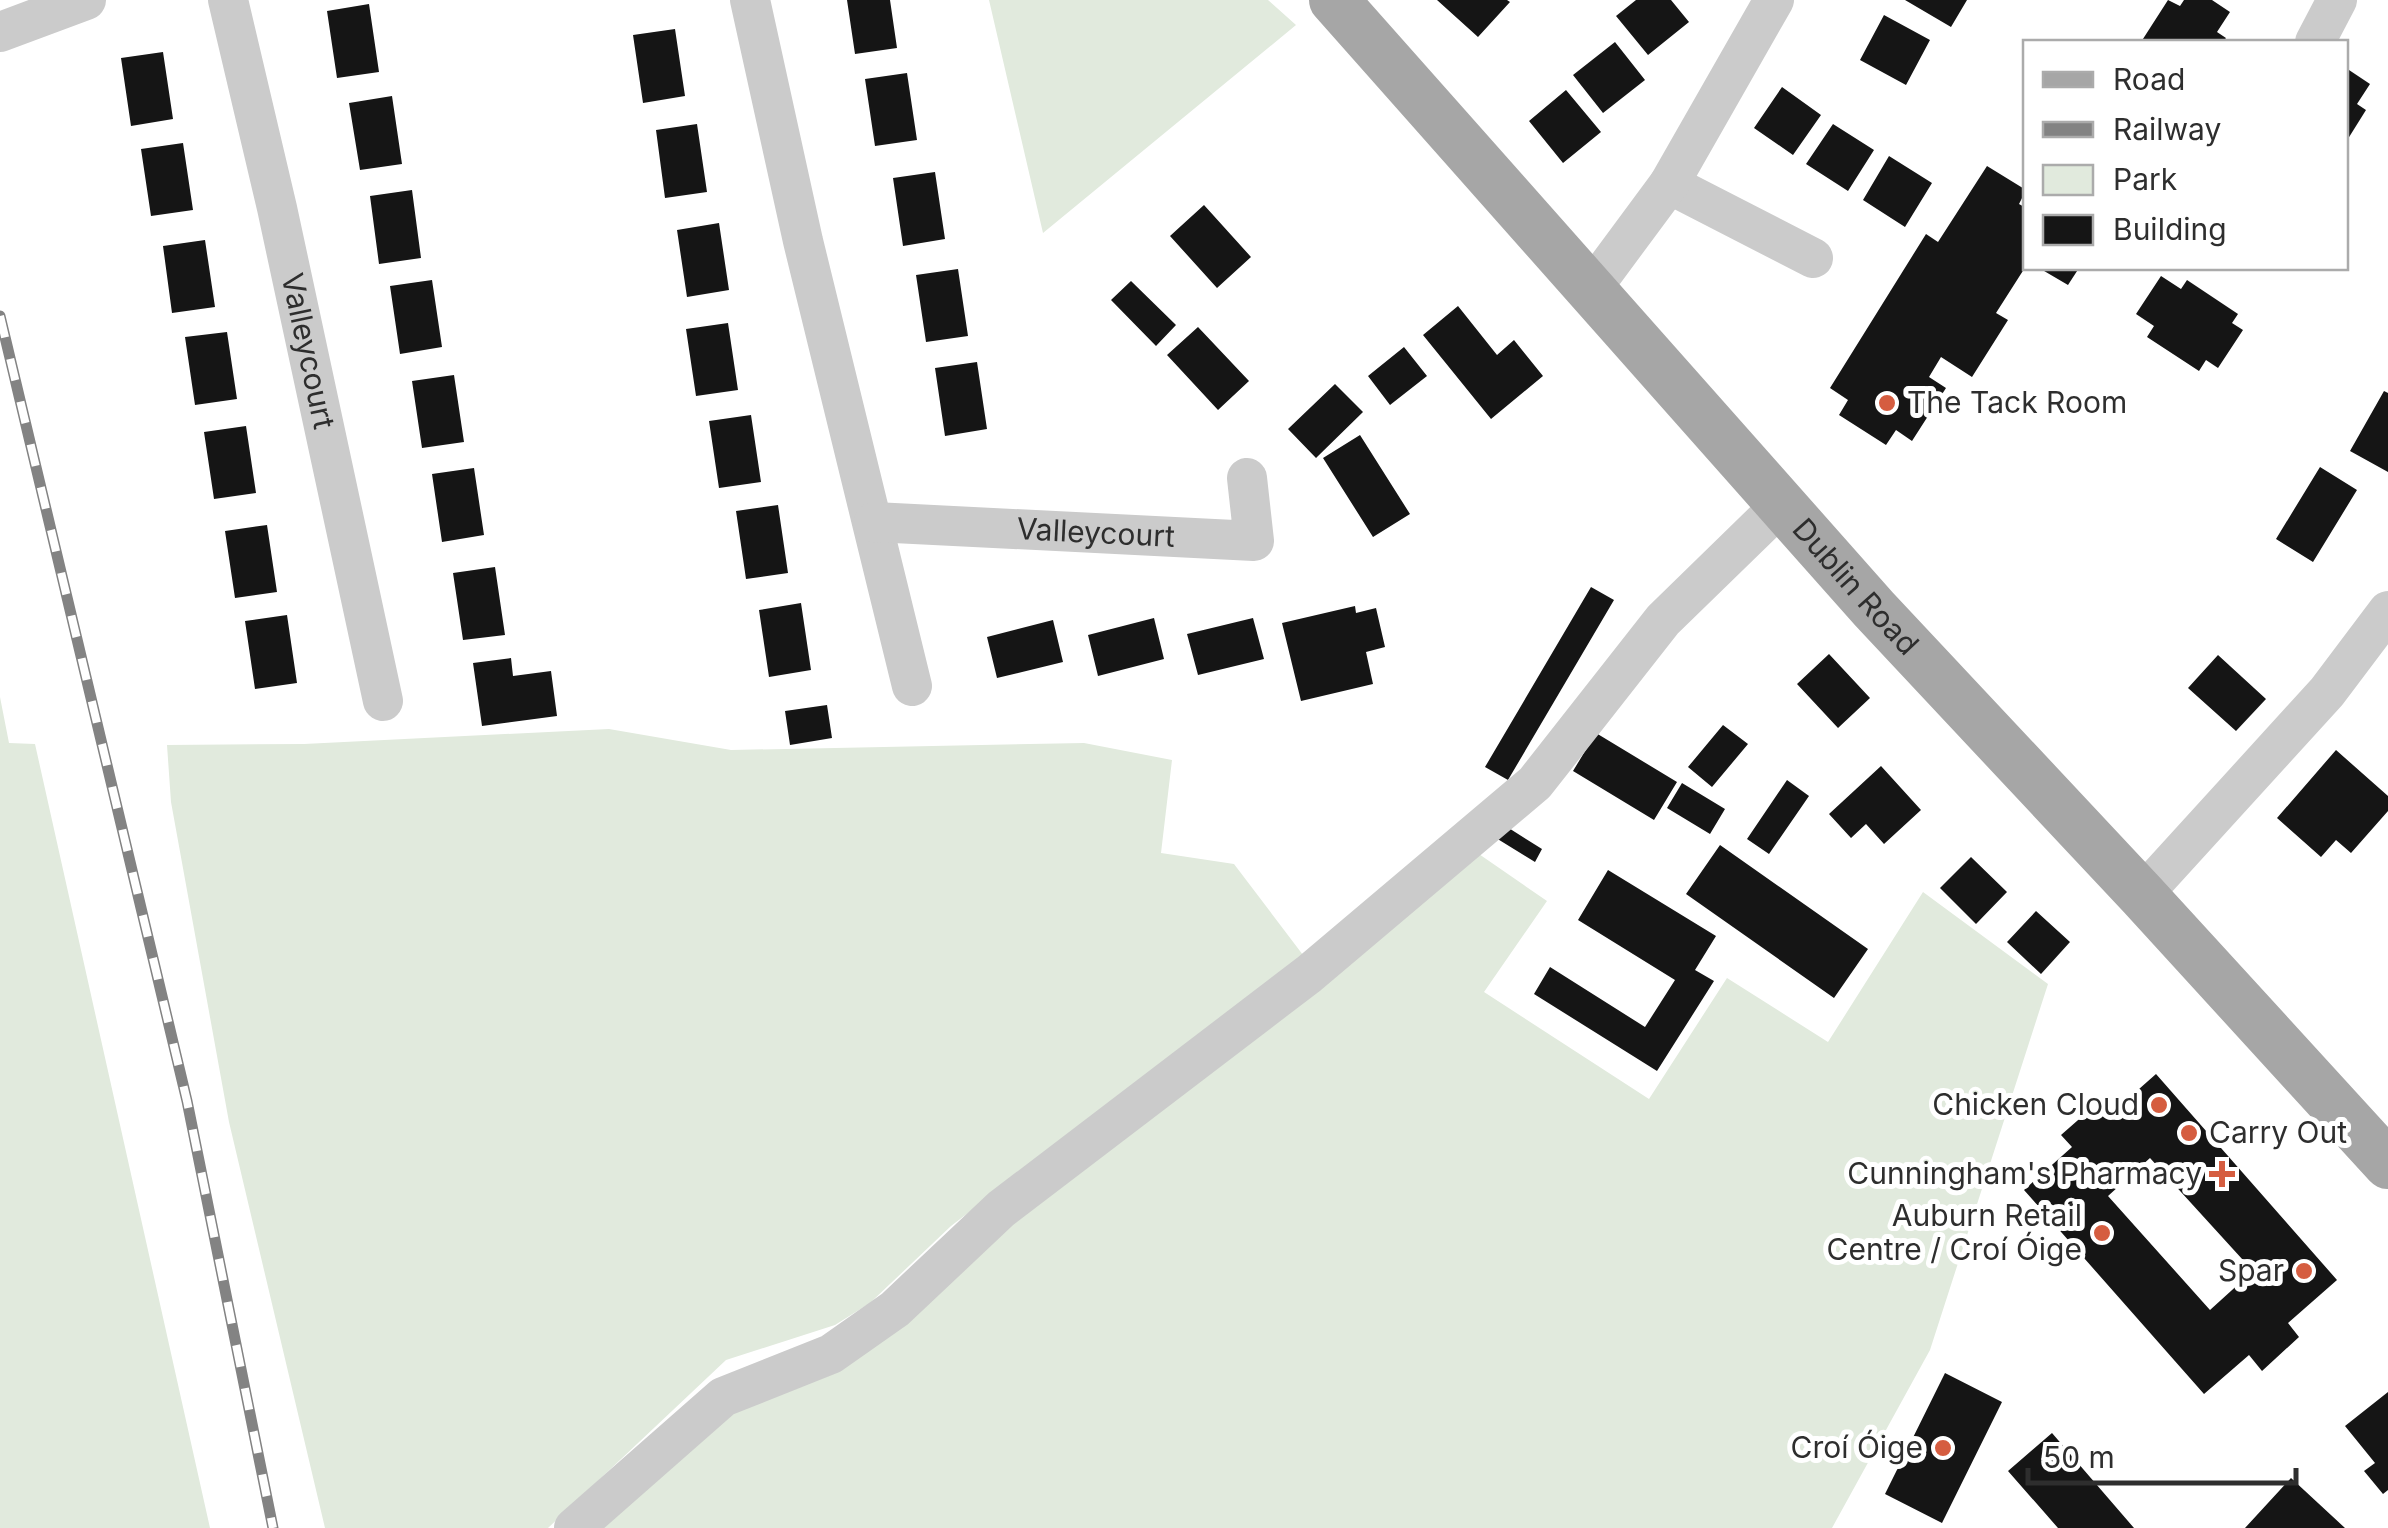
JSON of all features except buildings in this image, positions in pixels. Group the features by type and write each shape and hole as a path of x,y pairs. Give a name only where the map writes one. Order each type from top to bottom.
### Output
{"main road":[{"name":"Dublin Road","path":"1334,0 1780,505 2388,1164"}],"street":[{"path":"0,32 86,0"},
{"name":"Valleycourt","path":"228,0 281,227 382,701"},
{"path":"750,0 912,686"},
{"path":"1592,288 1668,184 1774,0"},
{"path":"2316,40 2337,0"},
{"path":"1668,184 1813,258"},
{"name":"Valleycourt","path":"874,522 1254,541 1246,478"},
{"path":"574,1528 723,1397 831,1354 895,1309 1002,1209 1309,974 1520,796 1535,783 1663,620 1780,505"},
{"path":"2142,894 2327,692 2388,611"}],"green space":[{"path":"989,0 1268,0 1296,25 1043,233"},
{"path":"0,697 9,743 35,744 210,1528 0,1528"},
{"path":"609,729 731,750 1084,743 1172,760 1161,853 1234,864 1303,955 951,1226 870,1303 835,1325 726,1360 548,1528 325,1528 229,1122 171,802 167,745 304,744"},
{"path":"1476,852 1547,901 1484,992 1649,1099 1727,978 1828,1042 1923,892 2048,984 1930,1350 1832,1528 599,1528 677,1450 977,1253"}],"railway":[{"path":"0,316 187,1101 273,1528"}],"place":[{"name":"The Tack Room","path":"1887,403"},
{"name":"Chicken Cloud","path":"2159,1105"},
{"name":"Carry Out","path":"2189,1133"},
{"name":"Cunningham's Pharmacy","path":"2222,1174"},
{"name":"Auburn Retail Centre / Croí Óige","path":"2102,1233"},
{"name":"Spar","path":"2304,1271"},
{"name":"Croí Óige","path":"1943,1448"}]}
